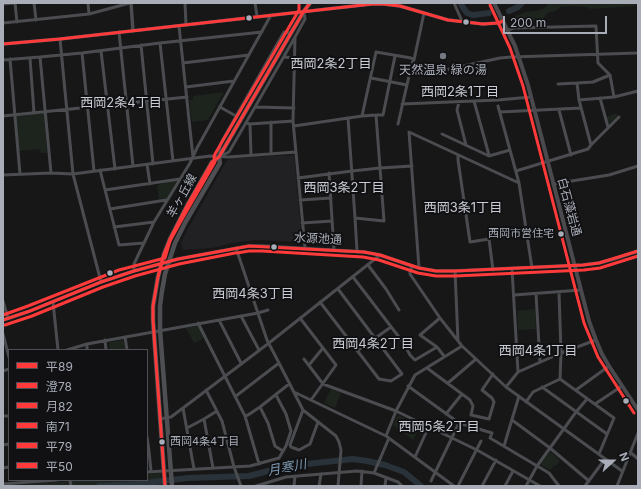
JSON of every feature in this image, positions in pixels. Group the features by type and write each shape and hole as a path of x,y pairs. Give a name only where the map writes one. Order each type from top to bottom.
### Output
{"main road":[{"path":"304,3 304,11"},
{"name":"羊ヶ丘線","path":"165,486 153,332 154,306 161,264 170,239 188,204 212,162 219,157 310,3"},
{"name":"白石藻岩通","path":"494,3 508,30 519,57 531,97 589,321 602,354 638,410"},
{"name":"羊ヶ丘線","path":"172,486 160,330 160,306 162,291 168,262 175,243 220,163 219,157"}],"street":[{"path":"3,4 15,3 17,22"},
{"path":"34,3 36,20"},
{"path":"88,3 89,14"},
{"path":"109,3 109,9"},
{"path":"3,23 89,14 130,3 133,31"},
{"path":"185,3 186,25"},
{"path":"255,3 257,16"},
{"path":"454,3 462,21"},
{"path":"3,44 372,4 400,6 448,20 483,24 498,23 503,21"},
{"path":"219,157 229,152 248,123 255,107 305,19 304,11"},
{"path":"398,124 424,13"},
{"path":"134,271 134,264 154,222 166,200 193,158 197,148 271,15"},
{"path":"179,26 193,158"},
{"path":"508,30 514,28 596,26 598,64 610,75 614,97"},
{"path":"120,32 132,166"},
{"path":"3,60 101,51 160,42 262,32"},
{"path":"219,157 220,146 284,32 291,33"},
{"path":"295,37 293,121 305,248"},
{"path":"60,39 73,174 101,282"},
{"path":"160,42 173,161"},
{"path":"141,45 153,164"},
{"path":"101,51 115,169"},
{"path":"362,116 376,52 411,58 413,61 431,68 445,70 500,58 638,53"},
{"path":"82,53 94,171"},
{"path":"183,63 249,55"},
{"path":"294,126 362,116 383,115 395,56"},
{"path":"40,57 51,173"},
{"path":"284,57 295,58"},
{"path":"30,58 34,113"},
{"path":"10,59 20,174"},
{"path":"558,84 593,82 610,75"},
{"path":"371,78 407,85"},
{"path":"186,87 234,81"},
{"path":"577,83 579,100 591,145"},
{"path":"579,100 614,97 638,90"},
{"path":"3,116 187,96"},
{"path":"402,104 531,97"},
{"path":"600,98 608,127"},
{"path":"474,101 489,156"},
{"path":"459,102 457,110 466,145"},
{"path":"220,106 236,116"},
{"path":"498,106 519,183 532,268"},
{"path":"255,107 294,108"},
{"path":"500,112 581,108"},
{"path":"559,110 571,155"},
{"path":"355,218 384,221 376,115"},
{"path":"516,171 588,150 619,116"},
{"path":"348,118 357,251"},
{"path":"248,123 293,121"},
{"path":"271,122 271,153"},
{"path":"248,123 251,155"},
{"path":"419,268 409,132 519,183"},
{"path":"442,134 489,156 510,150"},
{"path":"3,175 51,173 73,174 210,156 219,157 296,152"},
{"path":"458,155 470,242 489,239 493,270"},
{"path":"146,164 150,184"},
{"path":"298,178 352,170 412,166"},
{"path":"553,184 609,175 638,166"},
{"path":"100,170 119,245 144,243"},
{"path":"329,174 334,250"},
{"path":"105,190 180,179"},
{"path":"300,200 331,198"},
{"path":"110,209 166,200"},
{"path":"302,223 332,221"},
{"path":"114,227 154,222"},
{"name":"水源池通","path":"3,320 53,302 101,282 134,271 194,256 249,246 357,251 380,255 419,268 455,272 599,263 638,251"},
{"path":"236,248 264,333 289,384 303,410 336,436 341,450 338,486"},
{"path":"160,419 171,417 269,343 380,255"},
{"path":"368,265 386,289 399,310"},
{"path":"412,266 410,274 440,318 462,346 506,387 622,471"},
{"path":"512,269 518,372"},
{"path":"455,272 458,341"},
{"path":"353,277 415,360 437,347"},
{"path":"320,302 379,379 391,381 402,374 338,289"},
{"path":"514,295 581,290"},
{"path":"559,292 561,353 560,379"},
{"path":"536,294 540,362"},
{"path":"3,301 8,318"},
{"path":"53,302 58,349"},
{"path":"71,349 105,340 268,310"},
{"path":"241,316 259,350"},
{"path":"300,318 336,365 311,400"},
{"path":"440,318 420,334 437,347 444,356"},
{"path":"219,320 241,363"},
{"path":"198,323 245,416 259,464"},
{"path":"357,351 391,327"},
{"path":"3,334 8,353"},
{"path":"125,337 127,349"},
{"path":"105,340 106,349"},
{"path":"506,387 518,372 561,353 596,340"},
{"path":"87,344 87,349"},
{"path":"374,471 396,411 415,375 462,346"},
{"path":"309,365 323,348"},
{"path":"304,358 323,384 396,411 430,426 496,460 540,486"},
{"path":"448,383 476,358"},
{"path":"236,396 279,363"},
{"path":"576,390 609,366"},
{"path":"427,368 470,400 473,406 471,415 489,419 494,402 492,398 482,390 493,374"},
{"path":"526,402 533,392 560,379"},
{"path":"560,379 614,418 598,454"},
{"path":"245,416 260,407 289,384"},
{"path":"408,386 459,423 492,433 490,438 549,473 559,486"},
{"path":"595,404 622,386"},
{"path":"542,387 607,434"},
{"path":"206,390 222,421 241,484"},
{"path":"294,392 387,437 454,486"},
{"path":"446,414 462,394"},
{"path":"148,451 151,472 164,473 194,469 235,468 259,464 279,458 291,431 286,414 276,395"},
{"path":"504,446 519,396"},
{"path":"526,486 537,466 587,399"},
{"path":"260,407 268,423 275,446 283,451"},
{"path":"183,408 194,469"},
{"path":"303,410 290,445 291,447 299,450 310,444 318,422"},
{"path":"187,428 217,411"},
{"path":"204,419 213,468"},
{"path":"512,420 550,448 589,481"},
{"path":"431,481 459,423"},
{"path":"415,457 430,426"},
{"path":"616,486 638,434"},
{"path":"458,486 481,441"},
{"path":"630,452 638,459"},
{"path":"585,486 605,459"},
{"path":"482,486 496,460"},
{"path":"256,486 286,477 321,474 339,470 374,471 386,478 398,482 402,486"},
{"path":"361,486 362,471"},
{"path":"505,486 513,471"},
{"path":"319,486 321,474"},
{"path":"294,486 295,476"},
{"path":"385,486 386,478"},
{"path":"3,484 32,481"}],"shaded area":[{"path":"549,3 638,4 634,6 591,9 587,7 560,7 555,11 547,13 543,20 516,20 515,16 545,8"},
{"path":"224,92 208,120 192,122 189,100 194,99 193,96"},
{"path":"44,113 47,153 41,153 40,149 19,151 16,116"},
{"path":"616,113 618,115 609,124 606,117"},
{"path":"294,155 302,242 255,240 212,248 183,250 181,243 187,230 229,159"},
{"path":"178,180 167,198 159,199 157,185"},
{"path":"535,309 536,329 518,330 517,311"},
{"path":"198,326 204,338 194,343 186,328"},
{"path":"123,340 125,349 110,349 110,342"},
{"path":"331,389 341,393 335,408 324,403"},
{"path":"398,415 425,427 426,428 422,435 417,432 413,440 393,425"},
{"path":"550,452 560,461 550,470 541,465 541,463"},
{"path":"161,473 162,486 7,486 69,481 148,481 148,474"}],"waterway":[{"path":"460,3 467,13 473,15 489,13"},
{"path":"509,11 518,7 522,3"},
{"name":"月寒川","path":"99,486 137,484 188,478 249,476 297,465 353,459 385,465 404,472 421,486"}],"transit line":[{"name":"平79","path":"3,315 119,270 165,258 170,241 215,162 215,154 299,10 299,3"},
{"name":"平89","path":"165,486 153,320 153,306 164,254 188,204 212,162 219,157 310,3"},
{"name":"南71","path":"3,44 372,4 400,6 448,20 483,24 498,23 503,21"},
{"name":"平50","path":"490,5 510,48 523,86 584,323 598,357 634,413"},
{"name":"澄78","path":"3,320 30,311 101,282 134,271 178,259 249,246 364,252 380,255 419,268 436,271 583,265 599,263 638,251"},
{"name":"月82","path":"237,253 262,251 363,257 379,260 418,273 436,276 584,270 600,268 638,256"},
{"name":"月82","path":"5,325 135,276 179,264 235,253"}],"place":[{"name":"天然温泉 緑の湯","path":"443,56"},
{"name":"西岡市営住宅","path":"561,234"},
{"name":"西岡4条4丁目","path":"162,442"}],"district":[{"name":"西岡2条2丁目","path":"331,64"},
{"name":"西岡2条1丁目","path":"460,92"},
{"name":"西岡2条4丁目","path":"121,103"},
{"name":"西岡3条2丁目","path":"344,188"},
{"name":"西岡3条1丁目","path":"463,208"},
{"name":"西岡4条3丁目","path":"253,294"},
{"name":"西岡4条2丁目","path":"373,344"},
{"name":"西岡4条1丁目","path":"538,351"},
{"name":"西岡5条2丁目","path":"439,427"}]}
